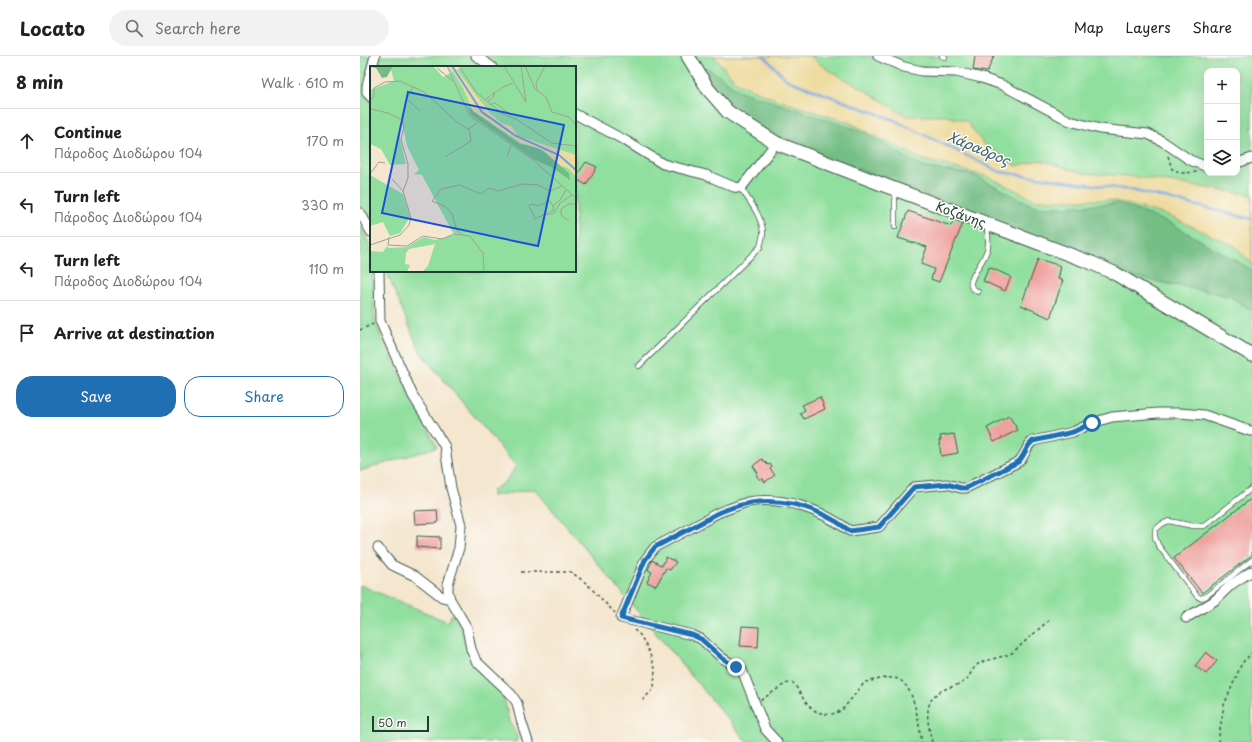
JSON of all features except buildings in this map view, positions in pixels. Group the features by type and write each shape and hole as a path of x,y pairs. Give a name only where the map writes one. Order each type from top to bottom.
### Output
{"street":[{"path":"372,66 375,56"},
{"path":"476,56 491,66"},
{"name":"Κοζάνης","path":"688,56 708,89 728,112 776,143 1116,274 1252,355"},
{"path":"878,56 904,67 922,70 956,72 982,78 1002,85 1070,121 1100,129 1148,134 1162,140 1204,169"},
{"path":"370,74 367,86 367,93 370,97"},
{"path":"576,115 626,141 663,164 706,175 734,187 740,188 776,143"},
{"path":"1240,162 1252,158"},
{"path":"360,213 362,214 370,230"},
{"path":"379,272 380,320 413,396 445,447 451,488 461,525 459,548 448,584 450,599 467,628 471,649 476,661 511,694 517,703 528,742"},
{"path":"777,742 765,729 742,670 722,658 701,639 692,635 621,618 645,560 655,547 708,519 713,514 744,503 767,501 799,506 826,515 850,531 879,527 914,487 947,484 966,488 1018,462 1033,441 1073,432 1100,420 1118,416 1179,413 1204,415 1229,425 1250,431 1252,430"},
{"path":"378,548 392,566 415,576 442,597 450,599"},
{"path":"1186,618 1208,605 1232,584 1252,571"}],"lane":[{"path":"639,366 760,247 764,233 761,222 754,207 740,188"},
{"path":"895,190 895,227"},
{"path":"978,292 971,287 970,283 984,258 988,245 986,234 987,224"},
{"path":"1252,488 1204,526 1193,526 1169,521 1162,524 1155,530 1155,538 1158,545 1200,598 1205,597 1252,560"}],"path":[{"path":"1162,140 1172,169 1182,174 1204,169"},
{"path":"360,330 380,320"},
{"path":"521,572 570,572 586,583 640,635 647,647 655,668 654,688 641,702"},
{"path":"932,742 927,722 931,699 936,693 966,680 978,664 1006,656 1049,620"},
{"path":"1218,742 1224,705 1242,663 1252,653"},
{"path":"755,705 785,684 792,682 812,710 822,714 833,714 840,712 865,682 894,678 904,683 909,688 913,699 922,742"}],"green space":[{"path":"360,56 1252,56 1252,742 747,742 535,489 492,496 492,491 506,481 516,466 420,352 386,272 576,272 576,66 370,66 370,234 360,210"},
{"path":"708,68 740,91 864,132 922,167 974,175 1034,206 1062,207 1118,203 1172,224 1252,270 1252,310 1229,296 1134,277 991,220 808,150 764,130 733,109 706,78"},
{"path":"360,225 370,246 370,272 373,272 374,314 378,330 437,447 360,471"},
{"path":"360,585 448,622 452,614 461,626 466,647 502,690 509,721 517,736 517,742 360,742"}],"sand":[{"path":"714,56 810,56 828,70 860,87 906,116 946,116 966,121 984,144 1016,166 1040,160 1083,173 1130,176 1252,195 1252,264 1235,246 1166,215 1108,200 1035,200 989,177 921,159 848,122 777,100 736,82"}],"waterway":[{"name":"Χάραδρος","path":"764,56 787,80 894,120 1000,172 1131,190 1252,219"}],"route":[{"path":"736,667 722,658 701,639 692,635 621,618 645,560 655,547 708,519 713,514 748,502 767,501 799,506 826,515 850,531 879,527 914,487 947,484 966,488 1018,462 1024,456 1028,446 1033,441 1073,432 1092,423"}]}
